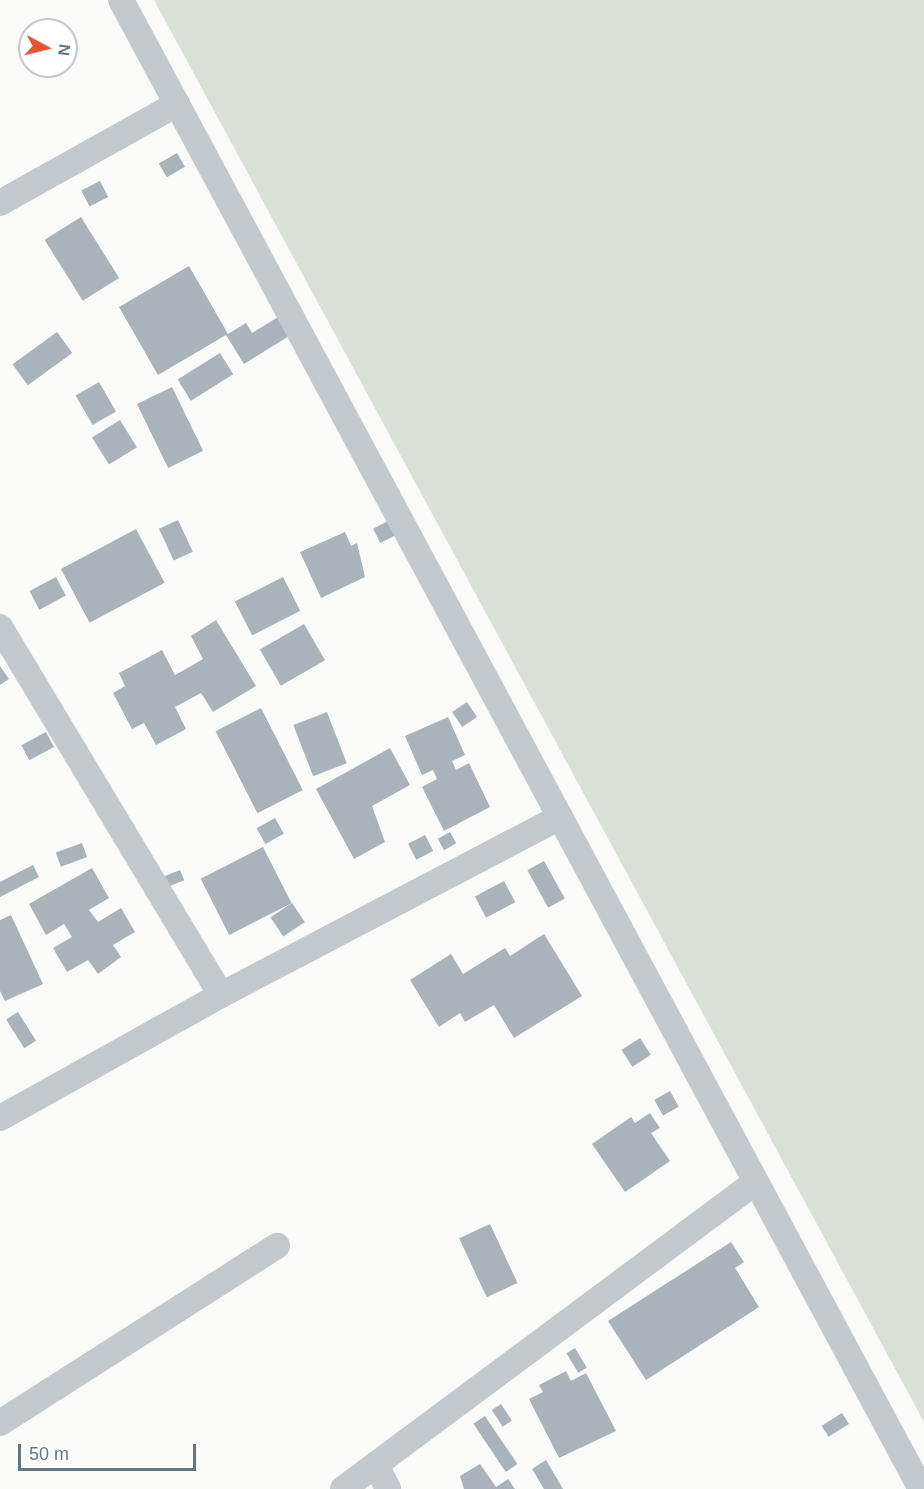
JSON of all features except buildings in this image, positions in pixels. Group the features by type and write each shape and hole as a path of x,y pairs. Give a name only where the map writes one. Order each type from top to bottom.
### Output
{"street":[{"path":"121,0 560,818 753,1184 921,1489"},
{"path":"0,203 177,104"},
{"path":"0,627 221,995"},
{"path":"0,1118 221,995 560,818"},
{"path":"343,1489 753,1184"},
{"path":"0,1423 277,1246"},
{"path":"376,1465 388,1489"}],"shaded area":[{"path":"154,0 924,0 924,1422"}]}
